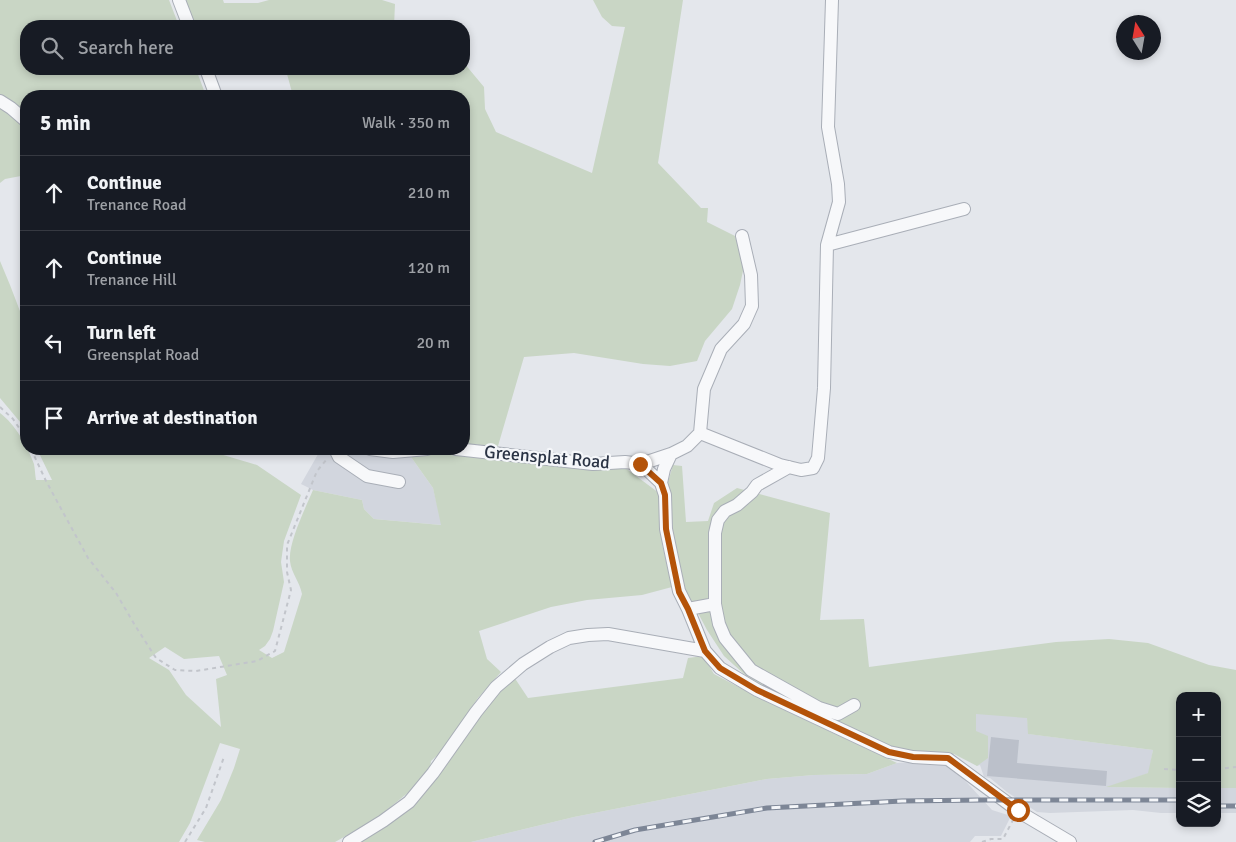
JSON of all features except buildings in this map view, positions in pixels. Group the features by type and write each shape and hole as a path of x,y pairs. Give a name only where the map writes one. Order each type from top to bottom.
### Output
{"street":[{"path":"179,0 187,20"},
{"path":"700,433 780,465 801,470 813,468 818,458 824,388 827,245 839,202 838,184 828,127 832,0"},
{"path":"208,75 214,90"},
{"path":"0,101 20,116"},
{"path":"827,245 964,209"},
{"path":"742,236 751,275 752,306 744,324 721,349 704,389 700,433 687,446 671,454 640,464 661,483 665,495 666,529 679,592 705,651 720,668 757,690 889,752 913,757 948,758 1018,810 1070,842"},
{"name":"Greensplat Road","path":"470,451 593,464 625,462 640,464"},
{"path":"661,483 664,469 671,454"},
{"path":"336,455 367,476 399,482"},
{"path":"789,467 757,485 737,505 725,511 718,520 715,533 715,604 719,624 725,638 751,670 819,708 838,714 854,705"},
{"path":"688,609 715,604"},
{"path":"349,842 409,802 433,773 471,718 496,687 523,664 550,647 569,638 608,634 705,651"}],"path":[{"path":"0,407 20,430"},
{"path":"34,455 88,558 116,593 156,658 175,670 196,671 258,660 275,651 291,590 287,572 287,545 317,471 330,455"},
{"path":"185,842 206,808 224,756"},
{"path":"1221,769 1236,767"},
{"path":"1164,768 1176,770"},
{"path":"982,842 991,839 1003,839 1018,810"}],"shaded area":[{"path":"318,455 411,457 433,488 442,525 374,519 364,509 362,500 313,490 301,484"},
{"path":"1026,709 1029,734 1153,750 1149,773 1108,787 1176,788 1176,813 1133,810 1037,812 990,778 984,777 980,765 977,766 971,759 946,714"},
{"path":"897,763 939,763 950,767 960,775 992,810 1011,816 1001,836 975,836 970,842 471,842 574,817 767,779 814,775 867,774"},
{"path":"1221,788 1236,788 1236,813 1221,813"}],"green space":[{"path":"0,0 169,0 177,20 20,20 20,75 198,75 204,90 20,90 20,109 0,96"},
{"path":"185,0 223,0 224,3 258,3 269,0 382,0 395,4 394,20 192,20"},
{"path":"593,0 683,0 658,163 701,208 708,208 707,222 735,236 744,266 740,285 732,309 705,341 697,361 670,366 643,364 574,353 524,357 498,446 470,444 470,90 291,90 287,75 470,75 470,70 484,87 485,109 496,132 592,173 625,27 612,26 602,17"},
{"path":"0,106 20,122 20,176 5,179 0,183"},
{"path":"0,261 20,311 20,422 0,398"},
{"path":"0,413 20,435 20,455 30,455 34,464 36,480 52,480 40,455 223,455 257,465 301,495 284,541 281,562 284,582 273,631 265,646 259,650 272,658 284,652 302,594 291,565 290,553 298,525 313,490 362,500 364,509 374,519 441,525 433,488 411,457 420,455 451,455 554,465 624,467 659,493 662,544 672,587 642,595 587,600 551,607 479,631 487,659 501,672 478,698 442,751 431,761 430,769 410,791 376,819 335,842 205,842 197,840 221,800 240,749 220,743 190,823 179,842 0,842","holes":["165,647 184,659 219,656 227,675 216,679 221,727 186,695 169,670 149,658"]},
{"path":"673,465 682,466 686,522 708,521 714,503 737,488 830,513 820,620 864,619 869,667 1056,642 1109,639 1148,643 1209,665 1236,670 1236,788 1221,788 1221,692 1176,692 1176,788 1106,787 1148,773 1153,750 1028,734 1027,718 976,714 976,731 988,736 988,758 977,766 954,754 886,746 774,693 744,674 724,656 682,585 674,540 668,482"},
{"path":"703,656 714,674 767,702 897,763 867,774 814,775 767,779 574,817 471,842 358,842 400,813 428,789 492,699 514,677 528,698 683,678 688,658"}],"railway":[{"path":"595,842 635,830 767,808 902,801 1176,800"},
{"path":"1221,806 1236,806"}],"route":[{"path":"640,464 661,483 665,495 666,529 679,592 705,651 720,668 757,690 889,752 913,757 948,758 1018,810"}]}
